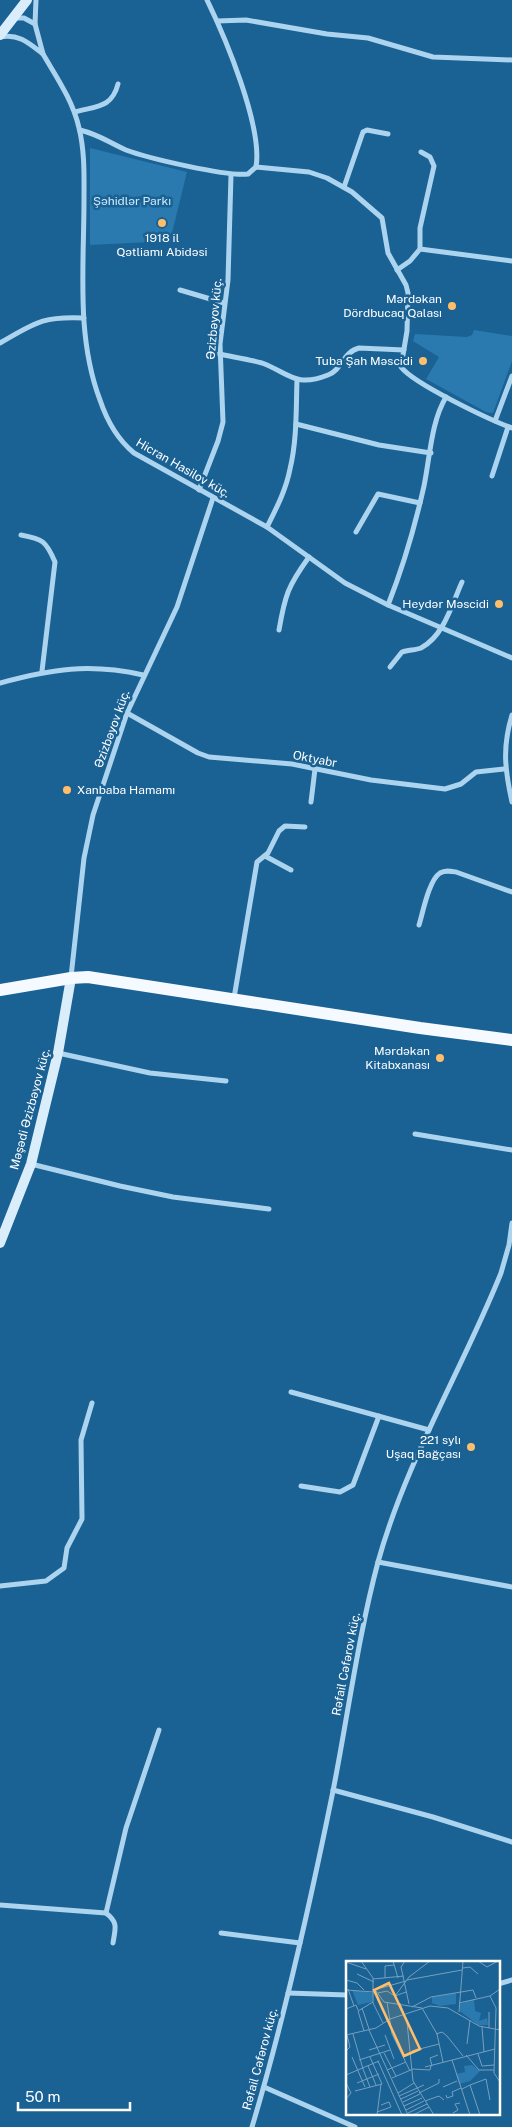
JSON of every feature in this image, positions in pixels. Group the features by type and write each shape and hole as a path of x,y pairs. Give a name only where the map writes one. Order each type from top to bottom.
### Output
{"main road":[{"path":"0,990 88,977 437,1031 512,1040"}],"street":[{"path":"0,36 27,0"},
{"path":"36,0 35,24 43,54"},
{"path":"80,130 98,134 114,144 136,153 231,175 248,174 256,167 257,154 252,120 230,52 206,0"},
{"path":"13,19 24,18 35,24"},
{"path":"217,21 246,20 328,34 368,38 433,57 512,60"},
{"path":"0,36 18,37 43,54"},
{"name":"Hicran Hasilov küç.","path":"43,54 75,112 80,130 84,177 84,318 92,379 103,409 118,438 134,454 266,527 345,583 388,605 512,658"},
{"path":"75,112 110,101 118,84"},
{"path":"344,187 363,132 367,130 388,134"},
{"path":"397,270 410,261 420,249 420,228 434,166 430,157 421,152"},
{"path":"256,167 309,172 328,178 344,187 382,218 388,253 408,293 406,331 401,363 404,370 446,397 510,428 492,476"},
{"name":"Əzizbəyov küç.","path":"199,490 218,441 223,422 219,354 228,280 231,175"},
{"path":"420,249 512,261"},
{"path":"180,290 224,303"},
{"path":"0,343 46,319 58,317 84,318"},
{"path":"219,354 264,364 297,380 332,374 352,350 359,348 404,350"},
{"path":"495,421 512,376"},
{"path":"266,527 280,500 290,471 296,424 297,380"},
{"path":"388,605 402,568 420,503 439,411 446,397"},
{"path":"296,424 379,445 430,453"},
{"path":"356,532 378,494 420,503"},
{"name":"Əzizbəyov küç.","path":"71,978 88,833 127,713 143,675 177,607 213,498"},
{"path":"21,535 38,538 44,542 48,546 55,562 42,671"},
{"path":"279,630 284,598 295,576 309,557"},
{"path":"390,667 402,652 419,649 434,637 441,628 462,582"},
{"path":"0,683 42,671 67,668 100,669 143,675"},
{"name":"Oktyabr","path":"127,713 198,753 209,757 292,764 370,780 445,790 461,784 476,772 504,769"},
{"path":"512,715 506,739 504,769 512,802"},
{"path":"311,802 316,769"},
{"path":"233,999 255,866 272,848 280,831 285,826 305,827"},
{"path":"265,856 291,870"},
{"path":"419,925 430,888 436,877 441,873 447,871 456,872 512,892"},
{"name":"Məşədi Əzizbəyov küç.","path":"0,1243 30,1164 58,1053 71,978"},
{"path":"58,1053 150,1073 226,1081"},
{"path":"415,1134 512,1150"},
{"path":"30,1164 173,1197 269,1209"},
{"name":"Rəfail Cəfərov küç.","path":"252,2127 300,1943 333,1790 352,1679 378,1562 396,1509 429,1430 490,1300 510,1246 512,1223"},
{"path":"291,1392 429,1430"},
{"path":"0,1586 46,1581 64,1568 67,1548 82,1519 80,1440 92,1404"},
{"path":"301,1486 340,1492 353,1485 379,1416"},
{"path":"378,1562 512,1587"},
{"path":"106,1913 126,1828 159,1730"},
{"path":"333,1790 433,1817 512,1842"},
{"path":"0,1904 106,1913 113,1919 116,1926 113,1944"},
{"path":"221,1933 300,1943"},
{"path":"288,1993 346,1994"},
{"path":"264,2086 356,2127"}],"green space":[{"name":"Şəhidlər Parkı","path":"90,148 187,172 170,241 90,245"},
{"path":"474,330 512,336 512,361 493,413 486,412 426,379 439,357 413,341 415,334 467,337 472,335"}],"place":[{"name":"1918 il Qətliamı Abidəsi","path":"162,223"},
{"name":"Mərdəkan Dördbucaq Qalası","path":"452,306"},
{"name":"Tuba Şah Məscidi","path":"423,361"},
{"name":"Heydər Məscidi","path":"499,604"},
{"name":"Xanbaba Hamamı","path":"67,790"},
{"name":"Mərdəkan Kitabxanası","path":"440,1058"},
{"name":"221 sylı Uşaq Bağçası","path":"471,1447"}]}
